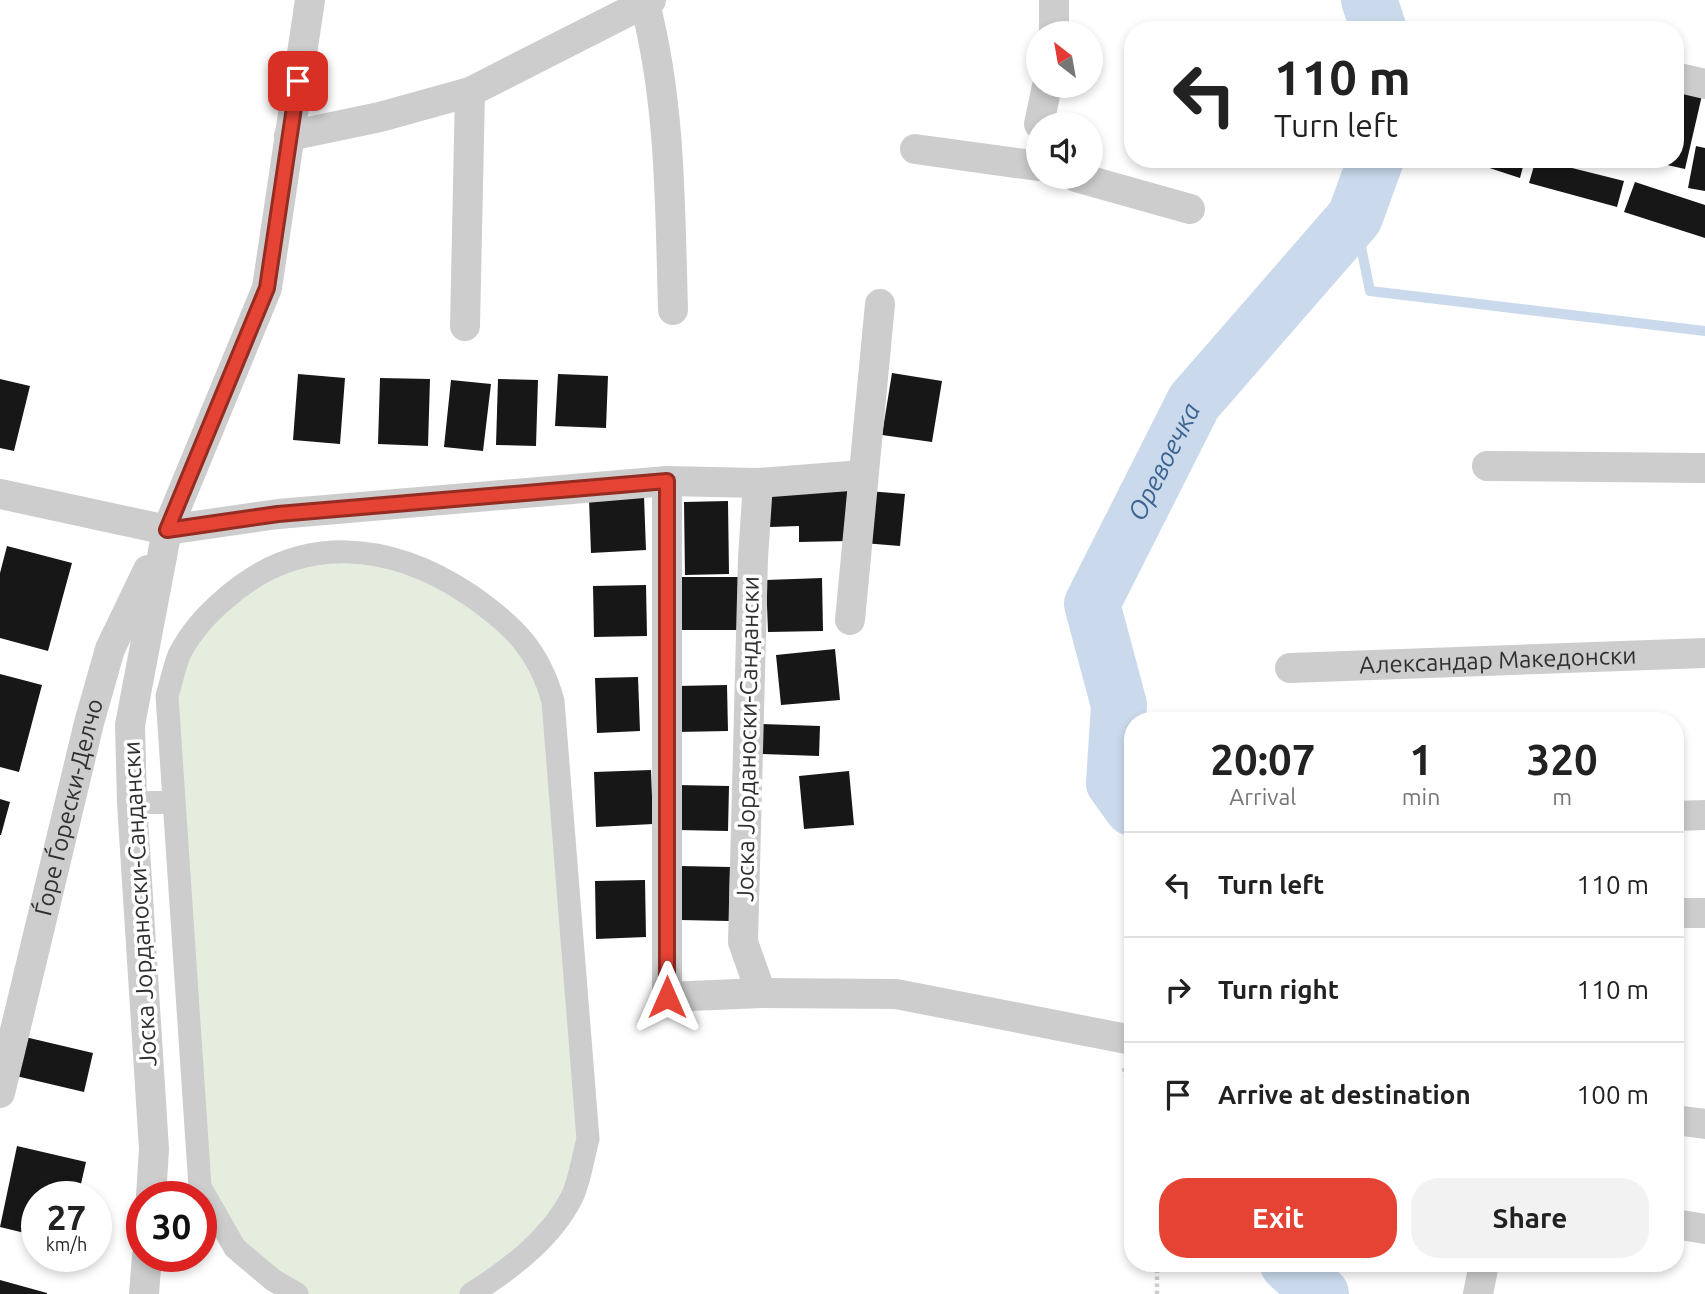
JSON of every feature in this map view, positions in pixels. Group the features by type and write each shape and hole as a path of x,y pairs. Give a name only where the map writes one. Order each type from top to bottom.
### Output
{"street":[{"name":"Јоска Јорданоски-Сандански","path":"152,1181 154,1149 132,803 130,725 167,530 267,288 310,0"},
{"path":"1054,0 1055,21"},
{"path":"289,136 380,117 470,92 648,2 657,50 668,144 673,310"},
{"path":"1684,79 1705,84"},
{"path":"465,326 470,92"},
{"path":"915,149 1026,164"},
{"path":"1103,185 1190,209"},
{"path":"850,620 880,304"},
{"path":"1486,466 1705,468"},
{"path":"0,494 167,530 278,514 667,481 758,483 862,475"},
{"path":"667,481 667,997 761,993 897,994 1124,1038"},
{"name":"Јоска Јорданоски-Сандански","path":"758,483 753,558 743,942 761,993"},
{"name":"Ѓоре Ѓорески-Делчо","path":"0,1093 89,723 110,649 167,530"},
{"path":"297,1294 273,1280 235,1248 200,1187 167,696 179,655 206,615 249,578 298,556 336,551 385,555 438,574 514,629 545,670 553,701 588,1139 572,1196 542,1239 504,1273 471,1294"},
{"name":"Александар Македонски","path":"1290,668 1705,653"},
{"path":"132,803 174,802"},
{"path":"1684,816 1705,815"},
{"path":"1684,913 1705,913"},
{"path":"1684,1121 1705,1124"},
{"path":"1684,1226 1705,1229"},
{"path":"144,1294 146,1272"},
{"path":"1478,1294 1482,1272"}],"path":[{"path":"1157,1272 1157,1294"}],"green space":[{"path":"298,556 438,574 545,670 588,1139 572,1197 471,1294 297,1294 273,1280 217,1209 217,1181 200,1181 167,696 206,615"}],"building":[{"path":"1684,86 1703,91 1685,169 1681,168 1684,168"},
{"path":"1696,146 1705,148 1705,191 1688,188"},
{"path":"1489,168 1523,168 1520,178"},
{"path":"1533,168 1572,168 1624,181 1617,207 1529,183"},
{"path":"1635,182 1705,205 1705,238 1624,212"},
{"path":"892,373 942,381 932,442 882,435"},
{"path":"298,374 345,378 340,444 293,440"},
{"path":"558,374 608,376 606,428 555,426"},
{"path":"380,378 430,379 428,446 378,444"},
{"path":"0,379 30,386 14,451 0,448"},
{"path":"498,379 538,380 536,446 496,445"},
{"path":"451,380 491,384 483,451 444,447"},
{"path":"848,489 849,541 799,542 799,526 770,527 769,491"},
{"path":"868,491 905,494 900,546 863,543"},
{"path":"644,496 646,550 591,553 589,499"},
{"path":"728,501 729,574 685,575 684,502"},
{"path":"7,546 72,563 48,651 0,638 0,573"},
{"path":"679,577 738,577 738,630 679,630"},
{"path":"822,578 823,631 768,632 766,580"},
{"path":"646,585 647,636 594,637 593,586"},
{"path":"835,649 840,700 781,705 776,655"},
{"path":"0,674 42,685 19,772 0,767"},
{"path":"638,677 640,731 597,733 595,678"},
{"path":"727,685 728,731 676,732 676,686"},
{"path":"761,724 820,726 819,756 760,754"},
{"path":"651,770 653,824 596,827 594,772"},
{"path":"849,771 854,825 804,829 799,776"},
{"path":"677,785 729,786 728,831 677,830"},
{"path":"0,799 10,802 1,835 0,835"},
{"path":"681,866 730,867 729,921 680,920"},
{"path":"645,880 646,937 596,939 595,881"},
{"path":"25,1037 93,1053 84,1092 16,1076"},
{"path":"17,1146 86,1162 82,1181 21,1181 21,1232 0,1227"},
{"path":"0,1280 47,1293 47,1294 0,1294"}],"waterway":[{"name":"Оревоечка","path":"1369,0 1376,21"},
{"name":"Оревоечка","path":"1124,797 1114,783 1119,705 1092,604 1194,402 1355,217 1373,168"},
{"path":"1355,217 1370,291 1705,331"},
{"name":"Оревоечка","path":"1297,1272 1321,1294"}],"route":[{"path":"298,81 267,288 167,530 278,514 667,481 667,997"}]}
